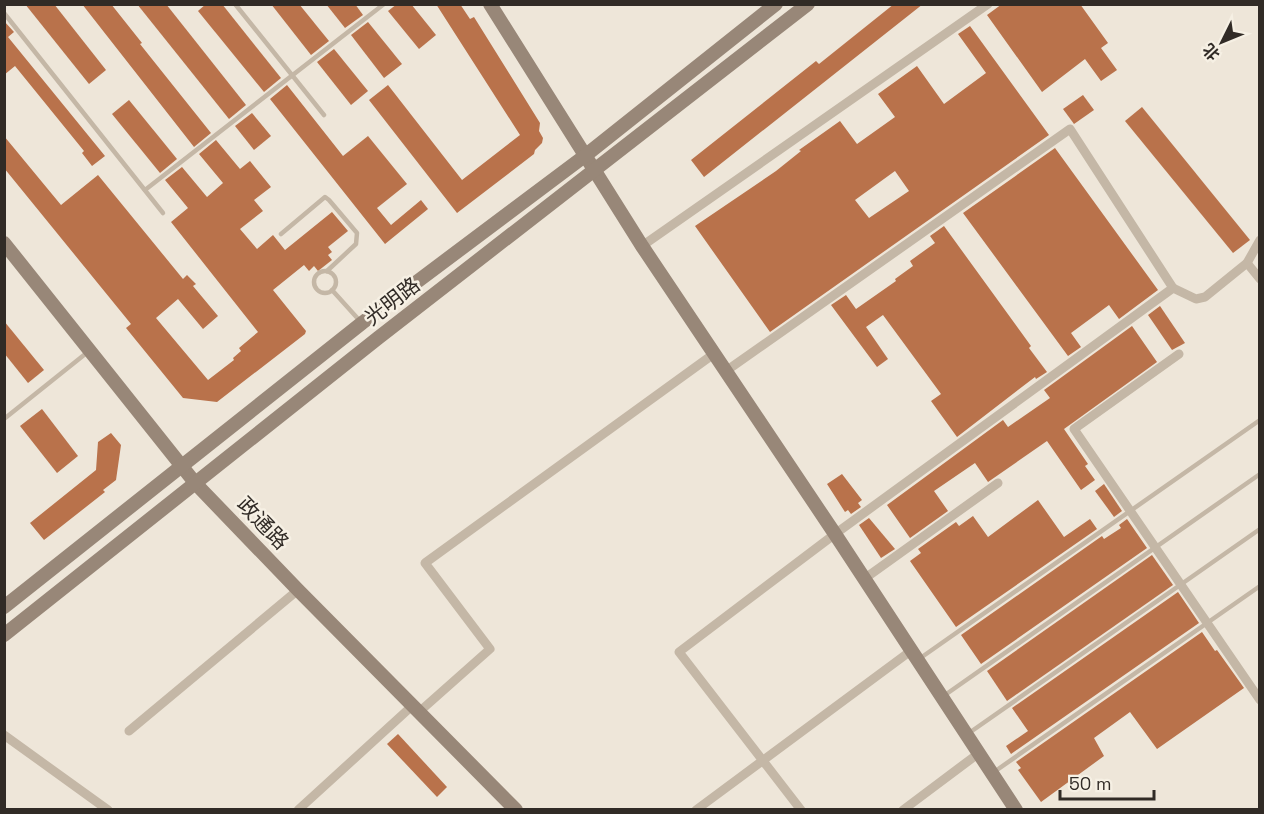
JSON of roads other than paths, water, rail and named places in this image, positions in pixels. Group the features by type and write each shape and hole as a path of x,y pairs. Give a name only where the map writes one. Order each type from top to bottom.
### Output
{"main road":[{"path":"490,4 642,246 1016,810"},
{"name":"光明路","path":"4,608 362,323 586,155 776,4"},
{"name":"光明路","path":"4,635 378,338 808,4"},
{"name":"政通路","path":"4,243 196,484 516,810"}],"street":[{"path":"642,246 988,4"},
{"path":"726,371 1070,129 1173,288 1196,299 1205,297 1247,263 1260,240"},
{"path":"1247,263 1260,279"},
{"path":"801,810 679,652 835,534 1173,288"},
{"path":"298,810 415,709 490,649 425,563 715,353"},
{"path":"1179,354 1074,429 1260,700"},
{"path":"864,579 998,483"},
{"path":"129,731 298,590"},
{"path":"696,810 762,759 915,655"},
{"path":"4,735 108,810"},
{"path":"903,810 979,753"}],"lane":[{"path":"235,4 324,115"},
{"path":"145,190 384,4"},
{"path":"4,13 163,213"},
{"path":"280,234 325,197 330,200 357,233 356,244 327,271 318,273 314,284 318,290 322,292 332,290"},
{"path":"327,271 336,280 332,290"},
{"path":"332,290 362,323"},
{"path":"4,419 89,351"},
{"path":"915,655 1130,511 1260,420"},
{"path":"943,697 1260,474"},
{"path":"967,735 1260,529"},
{"path":"992,773 1260,586"}]}
